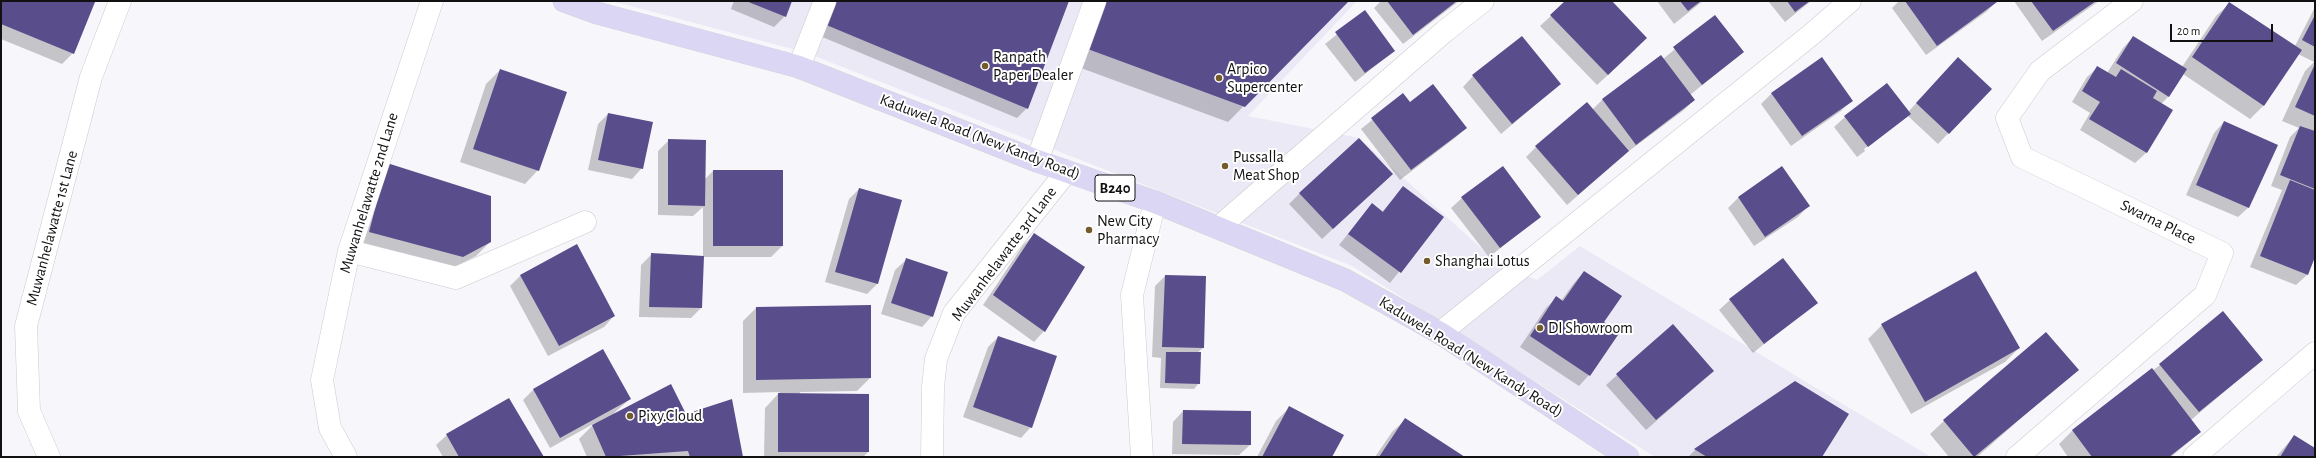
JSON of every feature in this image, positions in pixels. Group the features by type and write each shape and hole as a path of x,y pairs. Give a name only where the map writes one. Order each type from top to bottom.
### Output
{"main road":[{"name":"Kaduwela Road (New Kandy Road)","path":"564,1 597,7 799,67 1037,161 1155,202 1345,280 1440,334 1628,457"}],"street":[{"name":"Muwanhelawatte 1st Lane","path":"49,457 29,411 26,326 91,76 120,1"},
{"name":"Muwanhelawatte 2nd Lane","path":"346,457 330,428 322,380 349,251 432,1"},
{"path":"799,67 825,1"},
{"path":"1037,161 1096,1"},
{"path":"1219,227 1445,31 1484,1"},
{"path":"1440,334 1812,34 1850,1"},
{"name":"Swarna Place","path":"2017,457 2206,295 2222,253 2022,157 2007,118 2040,71 2132,1"},
{"name":"Muwanhelawatte 3rd Lane","path":"932,457 933,387 936,359 954,313 1067,171"},
{"path":"1142,457 1132,294 1155,202"},
{"path":"349,251 456,278 585,222"},
{"path":"2194,457 2315,354"}],"shaded area":[{"path":"612,1 1357,1 1248,116 1359,138 1500,265 1537,280 1580,246 1931,457 1655,457 1352,266 804,52"}],"building":[{"path":"1,1 95,2 74,54 1,24"},
{"path":"746,1 792,1 786,17"},
{"name":"Ranpath Paper Dealer","path":"835,1 1069,1 1028,109 824,24"},
{"name":"Arpico Supercenter","path":"1105,1 1349,1 1245,107 1085,48"},
{"path":"1387,1 1457,1 1413,35"},
{"path":"1565,1 1612,1 1647,38 1608,75 1550,15"},
{"path":"1680,1 1701,1 1688,11"},
{"path":"1787,1 1810,1 1795,12"},
{"path":"1905,1 1996,1 1997,2 1937,46"},
{"path":"2031,1 2096,1 2053,31"},
{"path":"2229,2 2302,50 2264,106 2192,57"},
{"path":"1365,10 1395,51 1365,73 1335,32"},
{"path":"1715,15 1744,52 1702,85 1673,47"},
{"path":"2315,15 2315,47 2302,40"},
{"path":"1522,36 1561,84 1512,124 1472,75"},
{"path":"2133,36 2187,69 2169,97 2116,63"},
{"path":"1661,55 1695,100 1636,145 1602,99"},
{"path":"1822,57 1853,101 1802,136 1771,93"},
{"path":"1958,57 1992,89 1949,134 1916,103"},
{"path":"2315,64 2315,116 2295,107"},
{"path":"2097,66 2116,77 2121,69 2157,91 2153,98 2173,110 2147,153 2089,119 2100,102 2082,91"},
{"path":"500,69 567,92 539,171 473,149"},
{"path":"1887,83 1911,114 1868,147 1844,116"},
{"path":"1433,84 1467,128 1411,170 1371,118 1403,93 1410,102"},
{"path":"1587,102 1629,151 1578,195 1535,146"},
{"path":"608,113 653,122 643,169 598,160"},
{"path":"2224,121 2278,145 2249,208 2196,185"},
{"path":"2300,126 2315,131 2315,189 2280,175"},
{"path":"1359,138 1393,174 1333,229 1299,193"},
{"path":"668,139 706,140 705,206 668,205"},
{"path":"387,163 491,196 491,242 463,257 369,232"},
{"path":"1503,166 1541,217 1500,248 1461,197"},
{"path":"1782,166 1810,206 1765,237 1738,197"},
{"path":"713,170 783,170 783,246 713,246"},
{"path":"2290,180 2315,190 2315,257 2308,275 2260,256"},
{"path":"1403,186 1444,217 1401,273 1348,234 1372,203 1383,212"},
{"path":"859,188 902,200 878,284 835,272"},
{"path":"1034,233 1085,267 1045,332 993,295"},
{"path":"577,244 615,316 559,346 520,275"},
{"path":"651,253 704,256 702,308 649,307"},
{"path":"906,258 948,272 933,317 891,303"},
{"path":"1783,258 1818,303 1764,344 1729,299"},
{"path":"1584,271 1622,296 1604,322 1620,332 1590,376 1530,336 1556,296 1563,301"},
{"path":"1976,271 2020,348 1925,402 1881,324"},
{"path":"1165,275 1206,276 1204,348 1162,347"},
{"path":"871,305 871,378 756,380 756,307"},
{"path":"2223,311 2263,360 2199,412 2159,364"},
{"path":"1673,324 1714,371 1656,420 1616,374"},
{"path":"2046,332 2079,370 1974,457 1943,420"},
{"path":"998,336 1057,356 1032,428 973,407"},
{"path":"603,349 631,399 560,438 533,389"},
{"path":"1166,352 1201,352 1200,384 1165,383"},
{"path":"2152,368 2201,432 2169,457 2092,457 2072,430"},
{"path":"1795,381 1849,414 1822,457 1707,457 1694,449"},
{"path":"671,384 686,414 732,399 743,457 690,457 688,451 606,457 592,425"},
{"path":"778,393 869,394 869,452 778,452"},
{"path":"509,398 544,457 459,457 446,434"},
{"path":"1289,406 1344,435 1332,457 1262,457"},
{"path":"1183,410 1251,411 1251,445 1182,444"},
{"path":"1405,418 1465,457 1379,457"},
{"path":"2294,435 2315,448 2315,457 2280,457"}],"place":[{"name":"Ranpath Paper Dealer","path":"985,66"},
{"name":"Arpico Supercenter","path":"1219,78"},
{"name":"Pussalla Meat Shop","path":"1225,166"},
{"name":"New City Pharmacy","path":"1089,230"},
{"name":"Shanghai Lotus","path":"1427,261"},
{"name":"DI Showroom","path":"1540,328"},
{"name":"Pixy.Cloud","path":"630,416"}]}
